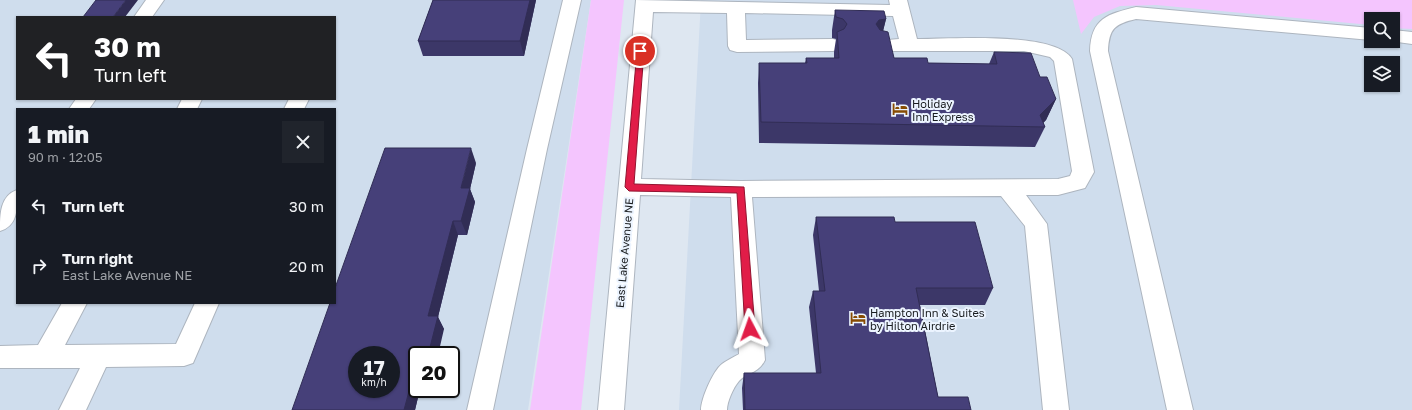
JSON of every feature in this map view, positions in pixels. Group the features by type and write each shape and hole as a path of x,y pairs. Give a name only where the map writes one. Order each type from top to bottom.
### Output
{"street":[{"path":"144,16 154,0"},
{"path":"480,410 537,149 555,78 572,0"},
{"path":"644,3 736,8 899,5 910,45"},
{"name":"East Lake Avenue NE","path":"611,410 644,3"},
{"path":"736,8 737,46 833,45"},
{"path":"1180,410 1099,51 1099,36 1106,25 1117,18 1136,14 1364,33"},
{"path":"1400,37 1412,38"},
{"path":"629,187 741,189 1058,188 1077,182 1083,172 1063,59 1056,53 1044,48 1024,45 882,45"},
{"path":"1007,188 1036,224 1056,410"},
{"path":"714,410 714,402 730,373 752,360 741,189"},
{"path":"0,222 16,199"},
{"path":"45,356 74,304"},
{"path":"3,362 45,356 184,354 207,304"},
{"path":"72,410 99,356"}],"shaded area":[{"path":"0,0 591,0 528,410 0,410"},
{"path":"591,0 624,0 581,410 530,410"},
{"path":"701,0 1412,0 1412,410 679,410"},
{"path":"1073,0 1412,0 1412,29 1400,28 1400,12 1364,12 1364,24 1156,5 1120,6 1094,17 1081,34"}],"building":[{"path":"96,0 126,0 114,16 84,16"},
{"path":"433,0 530,0 520,41 418,41"},
{"name":"Holiday Inn Express","path":"835,10 884,11 886,19 879,20 876,24 880,30 888,32 894,58 927,58 928,63 997,64 994,52 1031,53 1040,77 1047,77 1056,99 1040,115 1045,127 761,122 759,63 807,63 806,58 839,58 837,32 844,29 847,24 843,19 836,17"},
{"path":"385,148 471,148 461,188 470,188 461,221 453,221 428,316 438,316 430,346 408,346 408,395 404,410 292,410 330,304 336,304 336,285"},
{"name":"Hampton Inn & Suites by Hilton Airdrie","path":"816,217 894,217 895,222 975,222 993,288 916,288 938,397 968,397 971,410 745,410 744,373 821,373 813,291 825,291"}],"place":[{"name":"Holiday Inn Express","path":"900,109"},
{"name":"Hampton Inn & Suites by Hilton Airdrie","path":"858,318"}],"route":[{"path":"640,51 629,187 741,189 750,329"}]}
